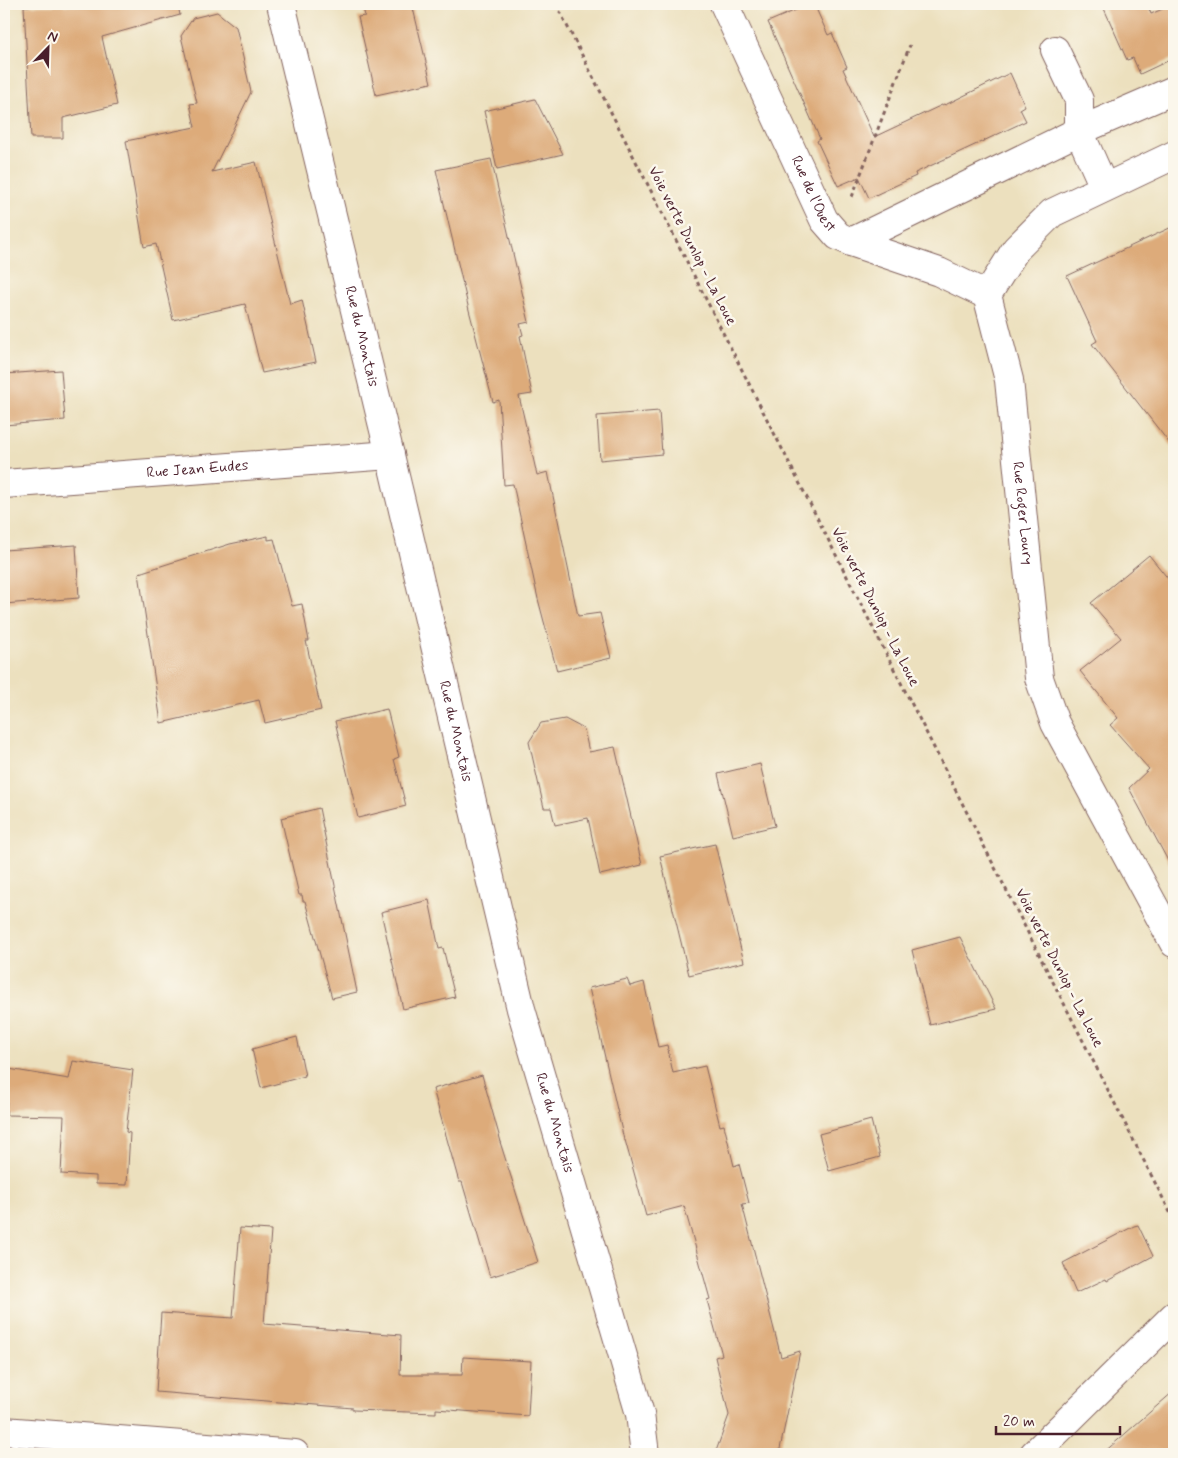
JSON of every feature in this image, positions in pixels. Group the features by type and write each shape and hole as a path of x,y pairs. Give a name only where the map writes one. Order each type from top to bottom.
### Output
{"street":[{"name":"Rue du Montais","path":"281,4 521,1009 640,1414 645,1454"},
{"name":"Rue de l'Ouest","path":"724,4 824,220 844,239 939,272 987,295"},
{"path":"1055,50 1079,100 1079,131 1104,187"},
{"path":"844,239 1079,131 1174,90"},
{"path":"987,295 1016,250 1052,213 1174,155"},
{"name":"Rue Roger Loury","path":"987,295 1009,380 1039,678 1056,723 1174,942"},
{"name":"Rue Jean Eudes","path":"4,484 390,455"},
{"path":"1034,1454 1174,1316"},
{"path":"4,1431 295,1454"}],"path":[{"name":"Voie verte Dunlop - La Loue","path":"556,4 1174,1220"},
{"path":"844,239 910,45"}],"building":[{"path":"362,4 412,4 431,83 376,95 358,17 365,16"},
{"path":"814,4 828,35 832,33 847,67 843,69 874,137 1010,73 1025,106 1020,109 1026,121 915,173 916,176 869,198 859,177 838,186 817,141 820,139 768,22"},
{"path":"1102,4 1147,4 1151,14 1174,4 1174,58 1140,74 1133,58 1127,60"},
{"path":"178,5 180,15 102,37 117,105 63,118 63,138 31,138 24,6"},
{"path":"217,12 236,27 251,92 212,172 256,162 290,304 302,300 316,362 262,373 245,304 173,320 156,244 144,247 126,141 195,127 190,104 197,103 181,36 193,18"},
{"path":"535,99 563,154 497,169 484,111"},
{"path":"491,159 529,322 520,324 523,335 520,336 532,394 519,396 537,475 548,472 578,616 600,613 611,658 557,671 538,599 513,484 504,485 499,400 493,402 436,170"},
{"path":"1174,226 1174,449 1092,344 1097,341 1067,276"},
{"path":"61,370 65,420 4,425 4,374"},
{"path":"659,411 662,454 600,460 597,416"},
{"path":"268,536 268,540 274,539 292,606 302,604 309,641 306,641 321,710 265,723 259,700 161,723 139,573 230,544"},
{"path":"76,545 79,598 4,604 4,550"},
{"path":"1149,555 1174,586 1174,872 1129,788 1149,769 1110,725 1118,718 1080,671 1121,638 1091,603"},
{"path":"387,709 399,757 394,759 406,806 358,818 335,721"},
{"path":"565,719 584,729 589,752 615,747 642,865 600,875 588,818 555,825 551,808 544,808 529,742 541,723"},
{"path":"760,764 775,826 733,836 718,774"},
{"path":"319,808 357,992 332,998 305,901 303,901 302,895 299,895 281,818"},
{"path":"715,844 744,962 689,975 660,856"},
{"path":"429,900 439,949 443,948 455,997 403,1009 381,912"},
{"path":"960,937 996,1009 930,1025 912,950"},
{"path":"627,979 630,986 644,982 658,1047 667,1045 673,1073 705,1066 720,1126 724,1125 734,1166 739,1164 749,1203 742,1204 781,1357 800,1351 779,1454 715,1454 729,1415 715,1357 722,1355 707,1300 710,1299 684,1206 646,1216 624,1140 589,988"},
{"path":"297,1037 305,1076 261,1088 252,1049"},
{"path":"73,1061 133,1070 126,1132 130,1133 127,1185 96,1184 96,1176 61,1174 64,1116 6,1115 9,1069 69,1079"},
{"path":"482,1075 500,1142 538,1262 490,1277 462,1182 459,1182 433,1089"},
{"path":"871,1120 880,1157 829,1171 819,1134"},
{"path":"1138,1225 1153,1256 1107,1281 1106,1279 1076,1293 1063,1263"},
{"path":"240,1228 271,1230 264,1324 401,1335 400,1375 462,1375 463,1357 531,1361 528,1416 436,1409 436,1413 353,1410 353,1408 156,1392 161,1313 233,1318"},
{"path":"1174,1391 1174,1454 1102,1454"}]}
